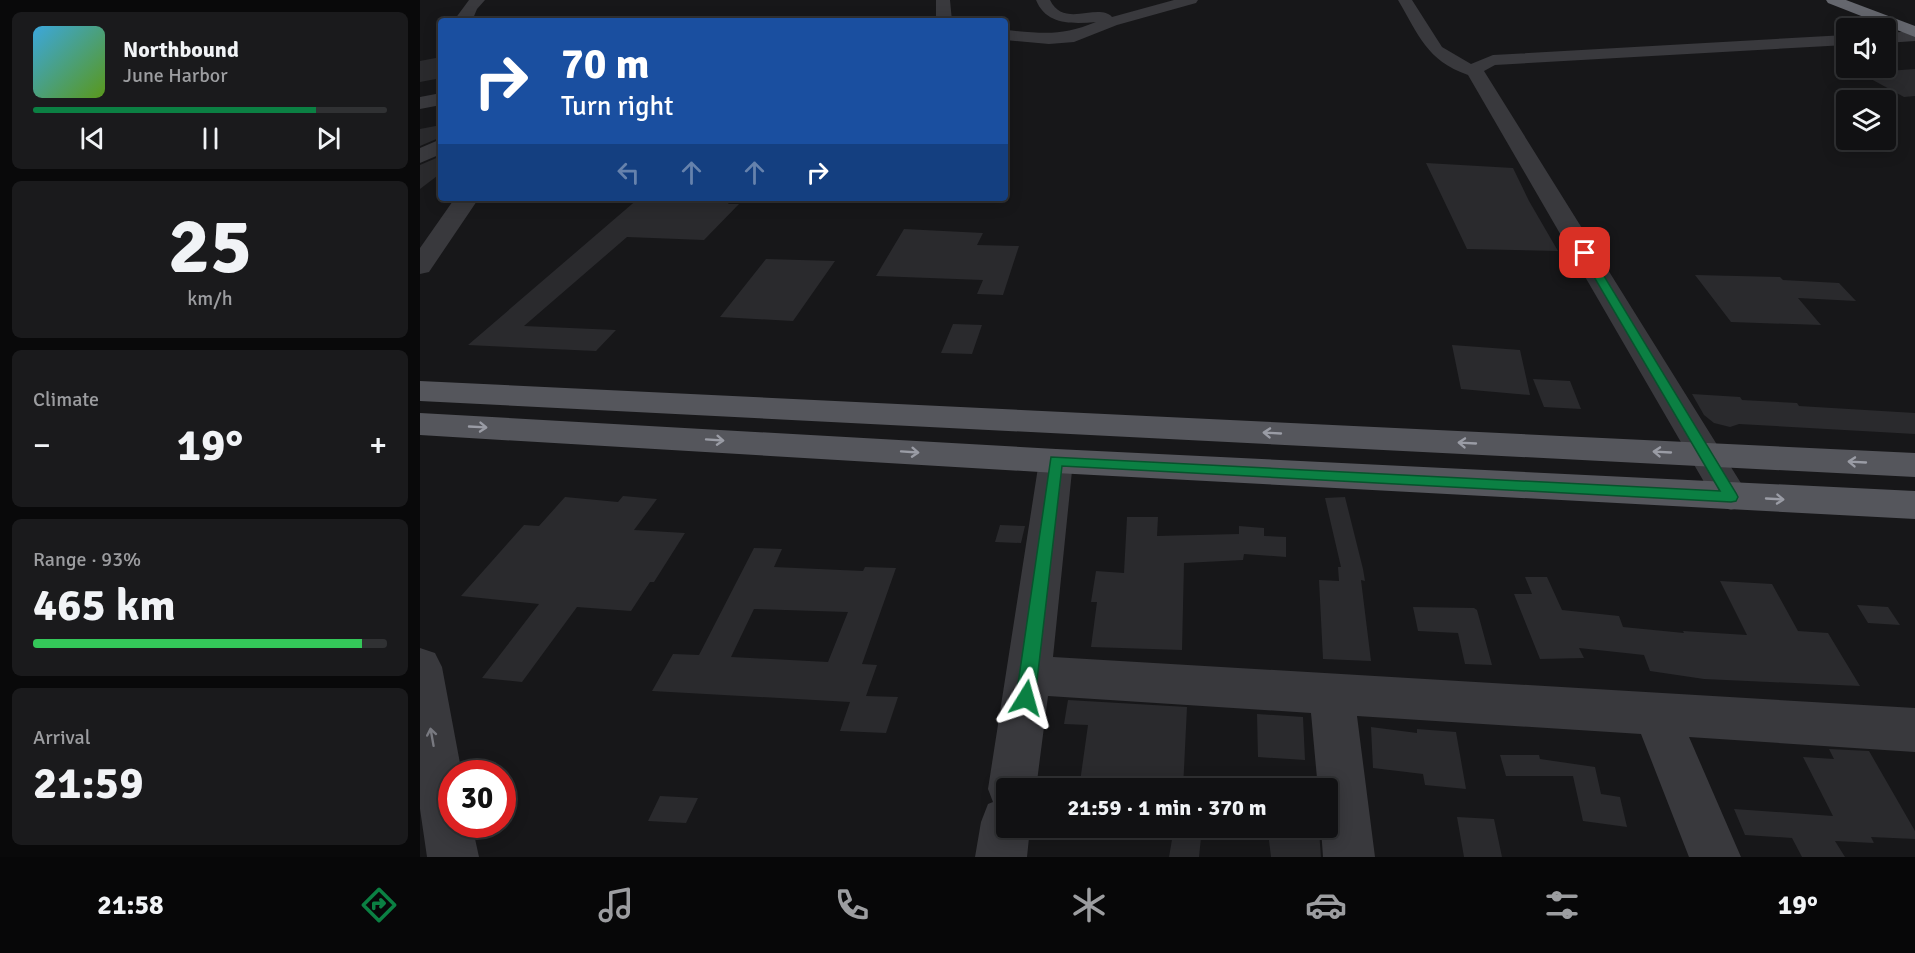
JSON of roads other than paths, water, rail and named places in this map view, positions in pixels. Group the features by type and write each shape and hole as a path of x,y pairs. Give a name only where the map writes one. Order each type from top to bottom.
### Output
{"highway":[{"path":"1833,0 1915,34"},
{"path":"1858,0 1915,22"}],"main road":[{"path":"420,391 1915,465"},
{"path":"660,436 683,405"},
{"path":"420,424 660,436 1056,461 1915,506"}],"street":[{"path":"464,18 478,0"},
{"path":"943,0 944,18"},
{"path":"1008,28 1062,39 1191,0"},
{"path":"1405,0 1436,50 1460,66 1475,71 1731,497"},
{"path":"1039,2 1050,12 1068,18 1133,16"},
{"path":"1896,37 1915,34"},
{"path":"1475,71 1479,65 1493,60 1836,41"},
{"path":"420,103 438,100"},
{"path":"420,157 438,147"},
{"path":"420,266 465,201"},
{"path":"1013,778 1029,675 1056,461"},
{"path":"420,667 453,857"},
{"path":"1029,675 1915,730"},
{"path":"1332,693 1349,857"},
{"path":"1656,714 1715,857"},
{"path":"1001,857 1004,838"}]}
